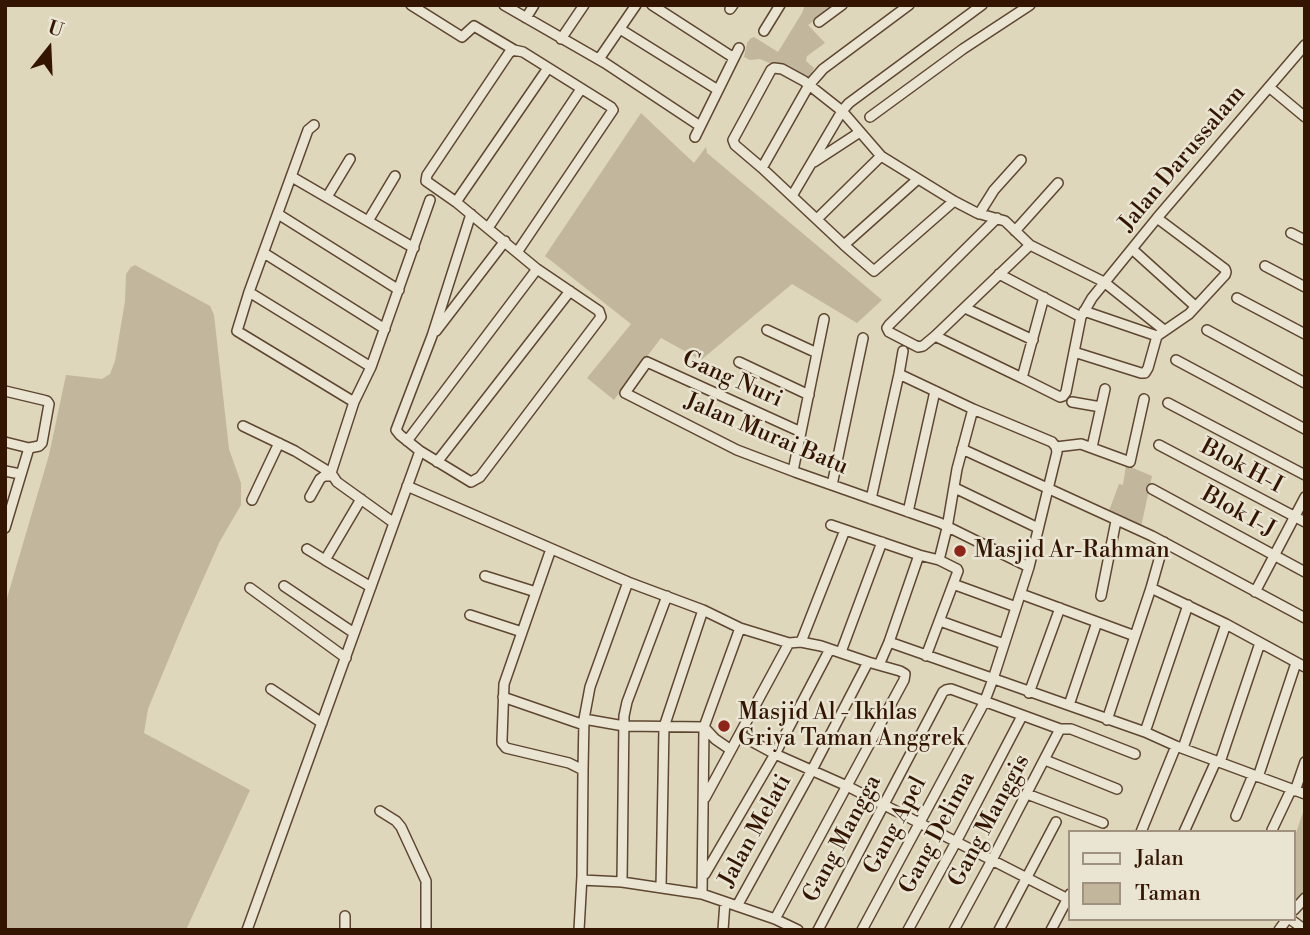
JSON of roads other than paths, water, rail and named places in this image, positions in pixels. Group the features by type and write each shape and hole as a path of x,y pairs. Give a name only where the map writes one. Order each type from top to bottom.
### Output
{"street":[{"path":"411,5 463,37 474,26 516,51 523,52 611,107 612,113 518,251"},
{"path":"504,5 599,59 700,125"},
{"path":"526,18 534,5"},
{"path":"561,39 584,5"},
{"path":"599,59 636,5"},
{"path":"652,5 734,58"},
{"path":"764,31 780,5"},
{"path":"819,22 842,5"},
{"path":"762,167 809,85 823,69 909,5"},
{"path":"792,196 842,111 854,99 982,5"},
{"path":"870,117 963,49 1030,5"},
{"path":"620,29 718,90"},
{"name":"Jalan Darussalam","path":"1022,379 1063,396 1083,314 1092,298 1305,45"},
{"path":"695,137 739,48"},
{"path":"471,214 432,336 396,428 398,433 420,451 471,482 480,477 601,317 599,311 537,269 518,251 456,202 426,181 427,175 509,53 516,51"},
{"path":"456,202 548,68"},
{"path":"954,201 875,271 733,140 771,69 782,69 809,85 842,111 881,156 954,201 979,214 1005,221 1030,245 1104,282 1161,333"},
{"path":"1269,87 1305,117"},
{"path":"488,228 581,89"},
{"path":"314,125 308,130 237,328 239,334 354,402"},
{"path":"812,163 860,132"},
{"path":"817,219 881,156"},
{"path":"327,197 350,159"},
{"path":"979,214 994,190 1021,160"},
{"path":"292,177 414,248"},
{"path":"368,221 395,177"},
{"path":"844,245 918,179"},
{"path":"1015,231 1058,183"},
{"path":"332,474 354,402 371,367 430,200"},
{"path":"278,214 398,290"},
{"path":"997,218 887,328 889,332 923,346 1030,245"},
{"path":"1074,352 1145,373 1161,333 1184,318 1225,275 1226,272 1157,218"},
{"path":"1291,233 1305,240"},
{"path":"432,336 505,241"},
{"path":"1132,249 1195,306"},
{"path":"264,253 385,329"},
{"path":"1265,266 1305,287"},
{"path":"407,441 537,269"},
{"path":"999,274 1083,314 1161,333"},
{"path":"437,462 570,291"},
{"path":"249,292 371,367"},
{"path":"935,336 1022,379 1044,297"},
{"path":"1237,298 1305,334"},
{"path":"965,308 1033,340"},
{"path":"793,471 824,319"},
{"path":"767,330 817,353"},
{"path":"1207,330 1305,383"},
{"path":"832,485 863,338"},
{"path":"872,499 903,351"},
{"path":"1176,360 1305,429"},
{"name":"Gang Nuri","path":"646,405 625,393 647,362 802,432"},
{"path":"739,362 809,395"},
{"path":"899,374 1052,442 1056,447 1081,444 1130,462 1144,399"},
{"path":"1092,447 1105,388"},
{"path":"5,391 47,401 48,404 42,443 39,446 29,448 5,442"},
{"path":"908,512 935,391"},
{"path":"1072,402 1101,407"},
{"path":"1168,403 1305,475"},
{"name":"Jalan Murai Batu","path":"646,405 737,450 940,523 1029,567"},
{"path":"939,560 973,409"},
{"path":"243,426 295,451 332,474 337,482 394,523"},
{"path":"252,500 279,443"},
{"name":"Blok H-I","path":"1159,445 1305,522"},
{"name":"Gang Apel","path":"862,930 984,703 1029,567 1056,447"},
{"path":"5,528 29,448"},
{"path":"962,449 1164,542 1305,618"},
{"path":"247,930 420,451"},
{"path":"5,471 20,474"},
{"path":"310,497 320,479 332,474"},
{"path":"407,486 740,628 789,643 801,642 841,652 905,674 780,923"},
{"path":"955,488 1038,528"},
{"name":"Blok I-J","path":"1152,489 1305,572"},
{"path":"1255,592 1305,497"},
{"path":"325,559 361,499"},
{"path":"1101,596 1116,520"},
{"path":"831,525 939,560 957,569 926,656"},
{"path":"801,642 845,530"},
{"path":"841,652 882,542"},
{"path":"1107,720 1164,542"},
{"path":"307,549 371,587"},
{"path":"551,549 504,684 502,740 506,748 569,763 583,770"},
{"path":"879,665 919,555"},
{"path":"485,576 536,592"},
{"path":"579,930 584,722 590,687 628,582"},
{"path":"953,584 1016,607"},
{"path":"284,586 354,633"},
{"path":"250,588 345,658"},
{"path":"1151,588 1226,624 1300,665 1256,776 1236,816"},
{"path":"1021,594 1135,636"},
{"path":"622,882 624,716 667,596"},
{"path":"1145,732 1188,605"},
{"path":"1029,693 1060,608"},
{"path":"661,888 664,727 703,610"},
{"path":"470,615 522,632"},
{"path":"940,621 1004,644"},
{"path":"1069,705 1097,622"},
{"path":"1142,830 1180,747 1226,624"},
{"path":"702,894 704,727 740,628"},
{"path":"889,642 1145,732 1305,794"},
{"path":"704,799 789,643"},
{"path":"1185,830 1218,761 1260,643"},
{"path":"703,877 775,754 830,649"},
{"name":"Jalan Melati","path":"737,906 868,662"},
{"path":"271,689 322,723"},
{"name":"Gang Mangga","path":"818,930 943,692 951,690 984,703"},
{"path":"503,697 584,722 624,726 704,727 731,750"},
{"path":"984,703 1059,729 1071,729 1135,754"},
{"name":"Gang Delima","path":"908,930 1022,716"},
{"name":"Gang Manggis","path":"954,930 1059,729"},
{"path":"740,735 1068,897"},
{"path":"1045,760 1117,789"},
{"path":"1272,830 1305,762"},
{"path":"1027,794 1103,823"},
{"path":"380,811 396,821 401,828 426,881 426,930"},
{"path":"999,930 1056,822"},
{"path":"582,880 622,882 702,894 798,930"},
{"path":"1052,930 1068,899"},
{"path":"723,930 725,902"},
{"path":"345,916 345,930"}],"place":[{"name":"Masjid Ar-Rahman","path":"960,551"},
{"name":"Masjid Al - Ikhlas Griya Taman Anggrek","path":"724,726"}]}
